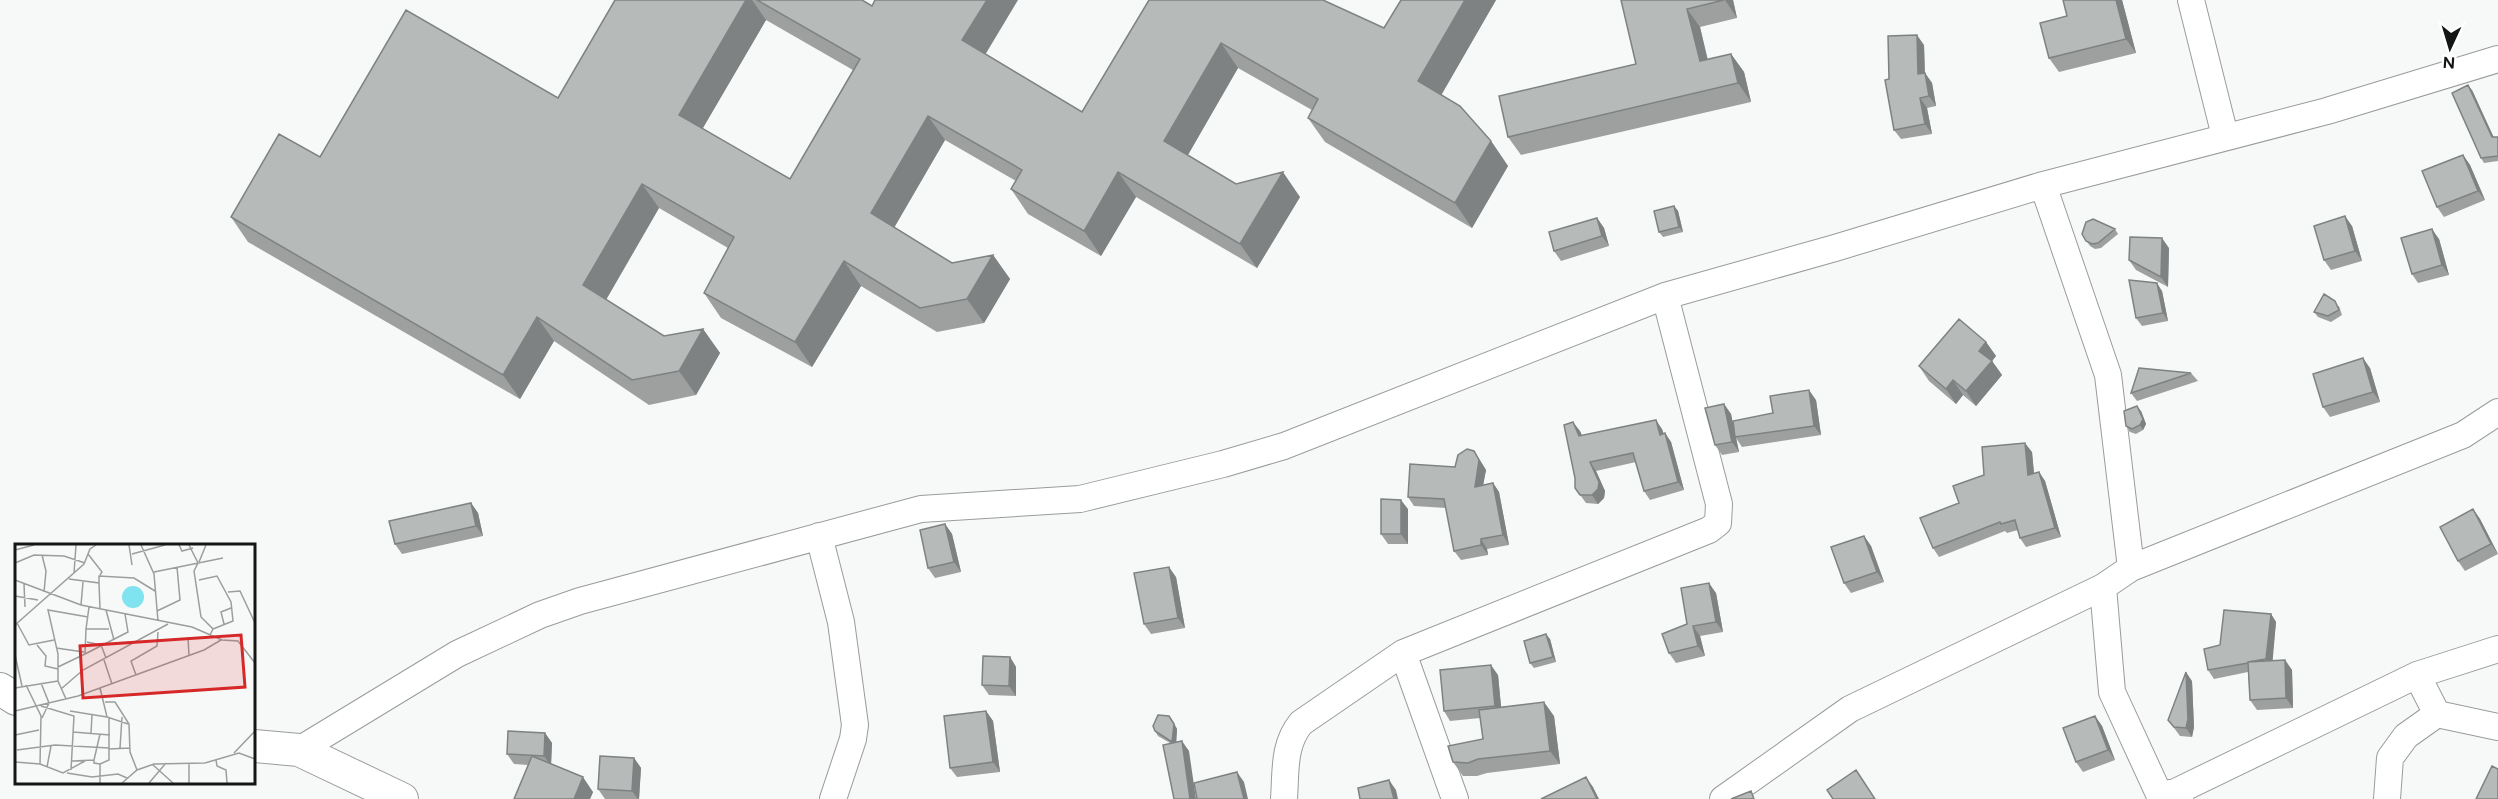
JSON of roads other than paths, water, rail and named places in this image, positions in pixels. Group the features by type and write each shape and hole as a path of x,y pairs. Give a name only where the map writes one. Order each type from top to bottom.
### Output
{"street":[{"path":"2191,0 2225,136"},
{"path":"299,750 457,654 540,615 580,601 921,509 1080,499 1223,464 1284,446 1665,296 1835,248 2043,185 2327,111 2498,59"},
{"path":"2043,185 2108,375 2131,568"},
{"path":"1284,799 1288,746 1292,735 1301,723 1403,653 1698,535 1718,523 1719,504 1665,296"},
{"path":"1723,799 1850,710 2103,587 2131,568 2463,435 2498,412"},
{"path":"819,536 841,622 855,725 853,739 832,799"},
{"path":"2103,587 2112,692 2159,794 2173,798 2418,675 2498,649"},
{"path":"1403,653 1455,799"},
{"path":"2418,675 2437,714"},
{"path":"0,689 15,698"},
{"path":"2387,799 2390,758 2406,736 2437,714 2498,727"},
{"path":"255,747 299,750 402,799"}]}
